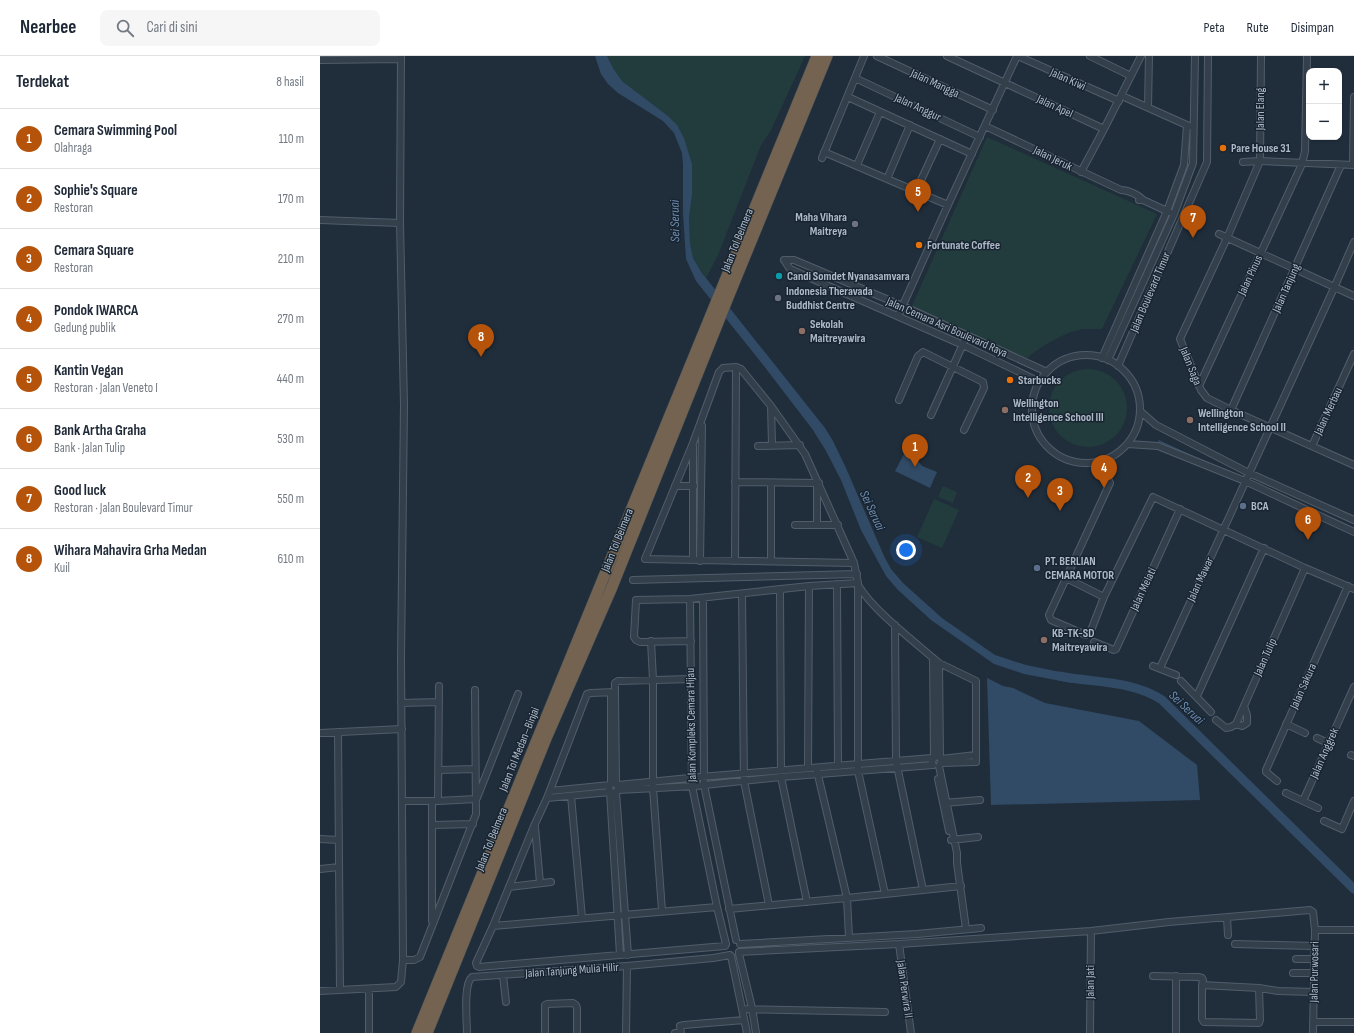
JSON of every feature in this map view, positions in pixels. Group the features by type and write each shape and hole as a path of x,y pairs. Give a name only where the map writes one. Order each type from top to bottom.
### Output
{"highway":[{"name":"Jalan Tol Belmera","path":"427,1033 544,744 614,581 715,317 818,56"},
{"name":"Jalan Tol Belmera","path":"725,292 827,56"},
{"name":"Jalan Tol Belmera","path":"600,586 715,317"},
{"name":"Jalan Tol Medan–Binjai","path":"417,1033 600,586"}],"street":[{"path":"864,56 823,155 857,166 948,205"},
{"name":"Jalan Mangga","path":"877,56 993,110"},
{"name":"Jalan Apel","path":"947,56 1104,129"},
{"path":"898,316 1017,56"},
{"name":"Jalan Kiwi","path":"1017,56 1120,99 1148,107 1194,128"},
{"path":"1090,56 1132,76"},
{"path":"1081,172 1141,56"},
{"path":"1148,107 1149,56"},
{"name":"Jalan Boulevard Timur","path":"1114,338 1174,214 1193,163 1196,56"},
{"name":"Jalan Boulevard Timur","path":"1118,366 1207,162 1208,56"},
{"name":"Jalan Elang","path":"1260,161 1261,56"},
{"name":"Jalan Pinus","path":"1199,386 1302,164 1305,151 1307,56"},
{"path":"320,60 401,57 400,223 404,405 401,589 403,960 401,982 396,987 320,991"},
{"name":"Jalan Anggur","path":"855,78 980,137"},
{"path":"848,97 972,154"},
{"path":"1243,162 1260,161 1353,165 1354,97"},
{"path":"857,166 880,112"},
{"path":"887,179 910,125"},
{"name":"Jalan Boulevard Timur","path":"1105,359 1167,211 1184,165 1187,125"},
{"name":"Jalan Jeruk","path":"985,126 1121,190 1124,193 1182,218"},
{"path":"916,191 940,139"},
{"path":"1227,238 1260,161"},
{"name":"Jalan Tanjung","path":"1231,410 1341,165"},
{"path":"320,220 400,223"},
{"path":"1219,234 1354,296"},
{"name":"Jalan Saga","path":"1227,238 1181,336 1181,340 1202,393 1207,398 1231,410 1354,465"},
{"name":"Jalan Mawar","path":"1160,668 1354,242"},
{"name":"Jalan Cemara Asri Boulevard Raya","path":"1040,382 963,345 790,269 784,260 794,260 903,306 1047,372"},
{"path":"842,293 846,283"},
{"path":"931,415 967,335"},
{"path":"1114,338 1127,345"},
{"path":"899,400 920,354 923,352 983,382 984,388 964,430"},
{"name":"Jalan Merbau","path":"1312,446 1354,354"},
{"path":"1090,355 1105,359 1118,366 1130,378 1138,394 1140,411 1138,423 1128,444 1116,455 1100,462 1088,464 1072,462 1058,455 1046,445 1038,432 1033,416 1034,399 1040,382 1047,372 1056,364 1073,357 1090,355"},
{"path":"735,561 736,367"},
{"path":"854,563 646,560 644,558 693,443 721,370 725,368 741,368 800,445 854,563 858,583 858,768 885,894"},
{"path":"771,406 772,445"},
{"path":"1140,411 1156,425 1249,473 1354,519"},
{"path":"697,561 702,420"},
{"path":"693,443 697,561"},
{"path":"1128,444 1158,446 1246,481 1354,532"},
{"path":"758,446 800,445"},
{"path":"1100,462 1110,483 1049,615 1051,620 1088,635 1090,633 1104,597 1151,497 1180,509 1305,568 1351,587"},
{"path":"735,482 818,483"},
{"path":"771,483 771,561"},
{"path":"817,525 818,483"},
{"path":"675,486 694,486"},
{"path":"1301,496 1304,489"},
{"name":"Jalan Melati","path":"1094,642 1114,650 1116,648 1180,509"},
{"path":"1304,518 1308,510"},
{"path":"795,525 838,526"},
{"path":"1197,696 1264,548"},
{"name":"Jalan Tulip","path":"1236,724 1305,568"},
{"path":"632,580 857,574"},
{"path":"1066,578 1104,597"},
{"path":"691,641 640,642 635,639 636,600 704,598 809,586 858,583"},
{"path":"653,785 697,777 744,773 780,774 937,761 976,763 976,681 932,658 895,625 865,595 858,583"},
{"path":"837,584 838,766"},
{"path":"808,768 809,586"},
{"name":"Jalan Sakura","path":"1277,781 1265,771 1351,587"},
{"path":"780,590 780,774 807,902"},
{"path":"742,594 744,781 769,905"},
{"name":"Jalan Kompleks Cemara Hijau","path":"704,598 697,777 738,942"},
{"name":"Jalan Kompleks Cemara Hijau","path":"690,599 691,679 697,777 717,907 725,945"},
{"path":"895,625 897,764 923,890"},
{"path":"651,642 653,680 653,785 662,911"},
{"path":"932,658 937,761 961,886 966,929"},
{"path":"937,761 939,663"},
{"path":"1153,666 1176,675"},
{"path":"620,955 617,915 614,787 613,693 615,683 618,681 691,679"},
{"path":"1182,681 1211,712"},
{"path":"432,926 433,825 438,770 439,686"},
{"name":"Jalan Anggrek","path":"1303,801 1354,687"},
{"path":"403,960 414,960 420,957 476,814 475,690"},
{"path":"613,693 587,694 548,795 493,926 476,962 477,966 628,955 725,945 730,940 738,942 917,934 981,928"},
{"path":"476,799 483,785 518,694"},
{"path":"401,703 438,702"},
{"path":"1216,720 1226,728 1236,724 1242,726 1247,723 1247,715 1244,706"},
{"path":"1286,724 1305,733"},
{"path":"320,733 402,729"},
{"path":"338,732 340,990"},
{"path":"1317,738 1328,743"},
{"path":"548,795 614,787 653,785 698,786 744,781 808,768 817,771 838,766 858,768"},
{"path":"438,770 475,769"},
{"path":"817,771 847,898 849,937"},
{"path":"548,795 571,796 614,787"},
{"path":"614,787 628,955"},
{"path":"1286,793 1318,808"},
{"path":"571,796 582,918"},
{"path":"402,801 476,799"},
{"path":"945,803 980,800"},
{"path":"1324,821 1342,829 1354,801"},
{"path":"433,825 473,824"},
{"path":"534,826 540,883"},
{"path":"953,840 978,837"},
{"path":"320,839 339,840"},
{"path":"320,868 339,867"},
{"path":"509,887 551,882"},
{"path":"729,909 961,886"},
{"path":"493,926 717,907"},
{"name":"Jalan Purwosari","path":"1227,918 1308,910 1313,912 1315,930 1313,1033"},
{"path":"730,955 739,953 1091,931 1169,922 1227,918 1228,935"},
{"path":"1315,930 1354,930"},
{"name":"Jalan Jati","path":"1090,1033 1091,931"},
{"path":"738,942 741,947 739,953 746,1008 744,1020 747,1033"},
{"name":"Jalan Perwira II","path":"899,944 910,1033"},
{"path":"1235,944 1315,946"},
{"path":"725,945 726,951 730,955 746,1008 756,1033"},
{"name":"Jalan Tanjung Mulia Hilir","path":"467,1033 467,988 469,979 472,977 627,966 730,955"},
{"path":"1296,960 1314,959"},
{"path":"626,1033 627,966"},
{"path":"1293,973 1314,973"},
{"path":"504,975 506,1002"},
{"path":"1153,976 1198,976 1202,978 1202,1018 1204,1022 1259,1023 1259,988"},
{"path":"1176,976 1176,1033"},
{"path":"1202,985 1259,988 1271,991 1314,992"},
{"path":"369,988 369,1033"},
{"path":"545,1033 545,1005 572,1003 576,1005 577,1008 577,1033"},
{"path":"746,1008 885,1012"},
{"path":"675,1033 681,1033 680,1026 684,1025 744,1020"},
{"path":"1313,1022 1354,1022"}],"green space":[{"path":"607,56 805,56 771,130 761,145 718,255 706,278 693,258 690,243 689,218 692,195 692,164 668,116 622,81"},
{"path":"987,137 1157,214 1102,329 1083,329 1068,333 1046,344 1027,358 1011,354 911,308"},
{"path":"1080,369 1096,369 1110,375 1121,386 1127,400 1127,416 1121,430 1110,441 1096,447 1080,447 1066,441 1055,430 1049,416 1049,400 1055,386 1066,375"},
{"path":"943,486 957,492 953,503 938,497"},
{"path":"934,499 959,510 942,548 917,537"}],"water":[{"path":"595,56 607,56 622,81 668,116 677,125 684,138 692,164 692,195 689,218 690,243 693,258 702,273 825,428 846,468 891,569 903,583 942,618 995,655 1026,665 1070,674 1072,683 1024,674 994,664 931,620 898,590 886,576 861,530 841,480 813,430 696,281 686,259 683,213 682,153 674,133 663,121 618,93 608,84 601,74"},
{"path":"904,454 912,454 922,466 937,472 930,488 895,471"},
{"path":"987,678 1045,703 1139,721 1197,765 1200,800 991,805"}],"waterway":[{"path":"1159,441 1207,463"},
{"name":"Sei Seruai","path":"1059,676 1125,685 1162,700 1354,889"}],"place":[{"name":"Pare House 31","path":"1223,148"},
{"name":"Kantin Vegan","path":"918,212"},
{"name":"Maha Vihara Maitreya","path":"855,224"},
{"name":"Good luck","path":"1193,238"},
{"name":"Fortunate Coffee","path":"919,245"},
{"name":"Candi Somdet Nyanasamvara","path":"779,276"},
{"name":"Indonesia Theravada Buddhist Centre","path":"778,298"},
{"name":"Sekolah Maitreyawira","path":"802,331"},
{"name":"Wihara Mahavira Grha Medan","path":"481,357"},
{"name":"Starbucks","path":"1010,380"},
{"name":"Wellington Intelligence School III","path":"1005,410"},
{"name":"Wellington Intelligence School II","path":"1190,420"},
{"name":"Cemara Swimming Pool","path":"915,467"},
{"name":"Pondok IWARCA","path":"1104,488"},
{"name":"Sophie's Square","path":"1028,498"},
{"name":"BCA","path":"1243,506"},
{"name":"Cemara Square","path":"1060,511"},
{"name":"Bank Artha Graha","path":"1308,540"},
{"name":"PT. BERLIAN CEMARA MOTOR","path":"1037,568"},
{"name":"KB-TK-SD Maitreyawira","path":"1044,640"}]}
